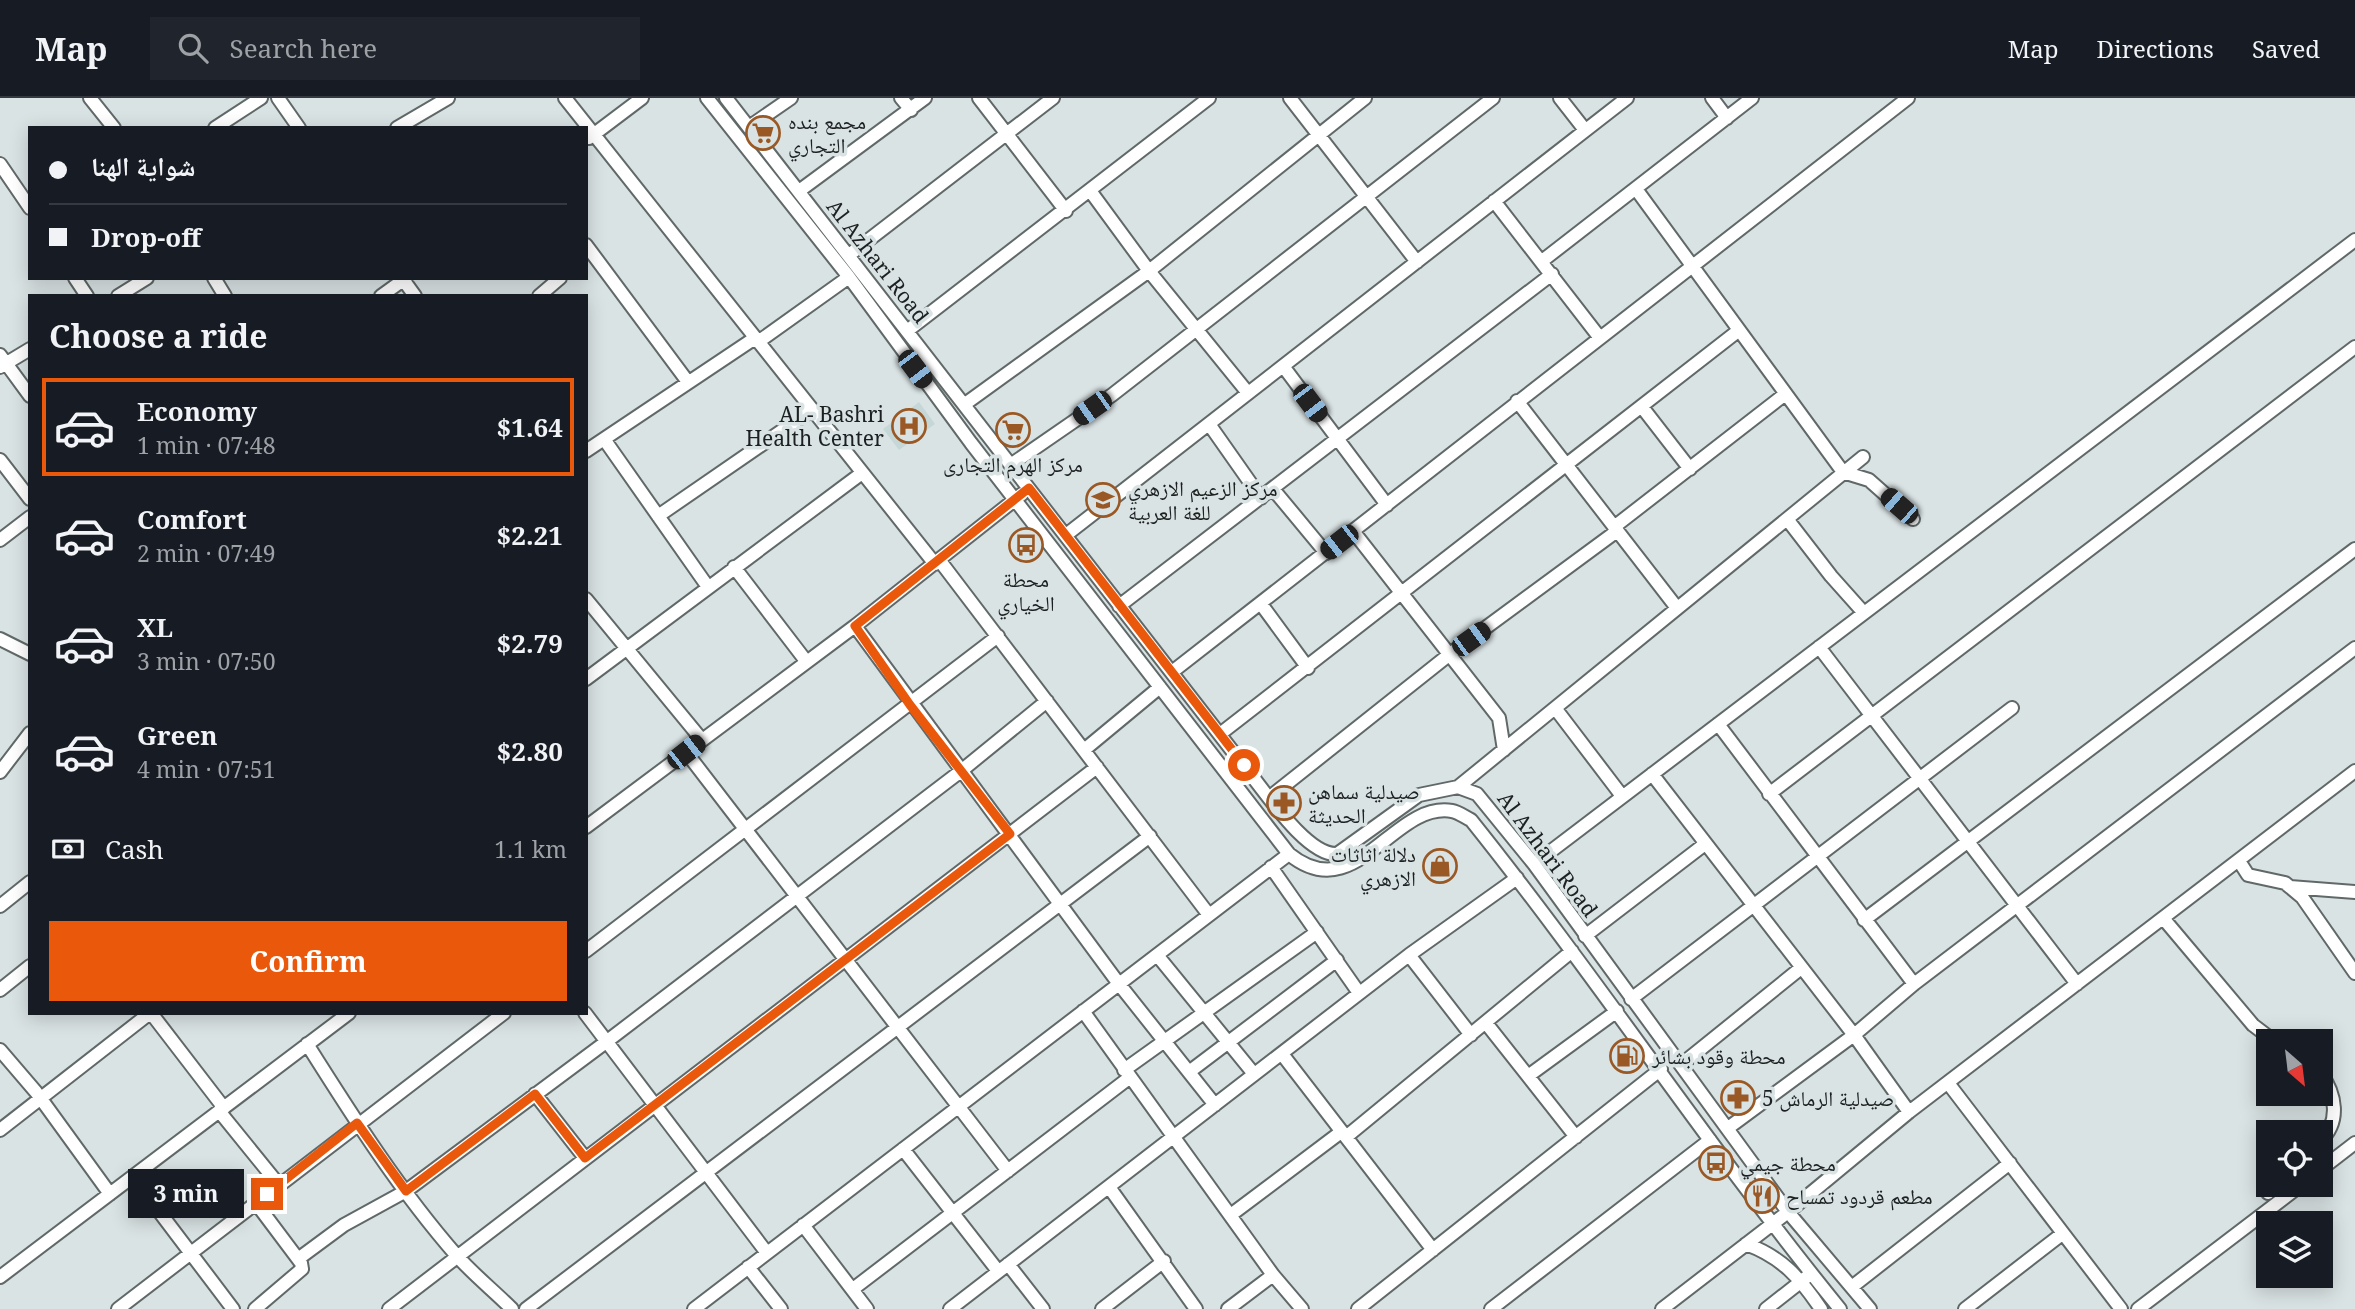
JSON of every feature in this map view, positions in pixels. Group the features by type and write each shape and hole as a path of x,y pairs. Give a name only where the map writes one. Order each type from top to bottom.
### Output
{"street":[{"path":"90,98 112,126"},
{"path":"218,126 261,98"},
{"path":"278,98 298,126"},
{"path":"400,126 448,98"},
{"path":"565,98 583,126"},
{"path":"642,98 590,137 998,636 1209,915"},
{"name":"Al Azhari Road","path":"707,98 849,276 931,390 1017,498 1289,854 1304,866 1334,871 1412,822 1433,813 1452,811 1471,820 1661,1069 1806,1277 1840,1309"},
{"name":"Al Azhari Road","path":"726,98 1012,464 1119,606 1306,840 1329,854 1345,850 1419,795 1458,787 1467,788 1487,803 1682,1064 1788,1212 1870,1309"},
{"path":"749,127 791,98"},
{"path":"901,98 911,110"},
{"path":"799,191 925,98"},
{"path":"979,98 1066,211"},
{"path":"849,255 1053,98"},
{"path":"907,331 1091,192 1208,98"},
{"path":"1290,98 1417,262"},
{"path":"965,404 1149,271 1365,98"},
{"path":"1012,464 1112,394 1493,98"},
{"path":"1560,98 1585,130"},
{"path":"1066,535 1627,98"},
{"path":"1712,98 1727,118"},
{"path":"1542,261 1752,98"},
{"path":"1172,672 1908,98"},
{"path":"0,164 28,205"},
{"path":"1636,189 1784,395 1843,472 1869,481 1913,519"},
{"path":"1091,192 1149,271 1248,393"},
{"path":"1494,201 1600,338"},
{"path":"1534,864 2355,240"},
{"path":"588,251 688,382"},
{"path":"1119,606 1552,274"},
{"path":"588,450 849,276"},
{"path":"121,294 144,280"},
{"path":"385,294 403,280"},
{"path":"541,294 558,280"},
{"path":"1220,734 1738,331"},
{"path":"1769,794 2355,347"},
{"path":"28,350 2,362 28,394"},
{"path":"1283,366 1387,505"},
{"path":"1270,797 1784,395"},
{"path":"1517,401 1677,608"},
{"path":"1643,407 1690,468"},
{"path":"658,516 812,410"},
{"path":"1209,424 1261,498"},
{"path":"604,439 708,587"},
{"path":"1458,787 1863,457"},
{"path":"0,460 28,496"},
{"path":"588,677 862,472"},
{"path":"588,826 855,626 1029,488"},
{"path":"1273,489 1326,553"},
{"path":"0,540 28,519"},
{"path":"1787,519 1830,576 1864,613"},
{"path":"1353,531 1499,718 1504,750"},
{"path":"1864,920 2355,549"},
{"path":"734,568 806,661"},
{"path":"588,601 702,740"},
{"path":"1261,604 1308,668"},
{"path":"855,626 910,705 1010,834 1119,984 1215,1105"},
{"path":"588,949 998,636"},
{"path":"0,639 28,653"},
{"path":"1819,647 1869,717 2077,984"},
{"path":"1728,1128 1854,1035 1914,984 2355,648"},
{"path":"1084,750 1160,687"},
{"path":"298,1259 344,1225 406,1191 606,1042 961,771 1046,701"},
{"path":"1555,708 1622,796"},
{"path":"1631,999 2012,708"},
{"path":"1718,724 1816,858 1914,984"},
{"path":"1,766 28,735"},
{"path":"686,752 1008,1171"},
{"path":"389,1309 1097,767"},
{"path":"1662,1309 1788,1212 1909,1112 2355,771"},
{"path":"1652,774 1854,1035 1909,1112"},
{"path":"526,1309 1150,836"},
{"path":"1585,936 1705,844"},
{"path":"694,1309 1289,854"},
{"path":"2239,861 2248,875 2290,887 2355,892"},
{"path":"1271,867 1359,993"},
{"path":"950,1309 1359,993 1517,878"},
{"path":"0,906 28,884"},
{"path":"2290,887 2311,907 2355,973"},
{"path":"2163,918 2258,1029"},
{"path":"853,1289 1008,1171 1165,1042 1317,932"},
{"path":"1232,1214 1344,1134 1486,1023 1572,951"},
{"path":"1157,955 1254,1074"},
{"path":"1409,955 1471,1035"},
{"path":"1189,1072 1337,960"},
{"path":"0,990 28,968"},
{"path":"1682,1064 1801,968"},
{"path":"1528,1076 1617,1011"},
{"path":"1083,1012 1172,1138 1232,1214 1273,1275 1302,1309"},
{"path":"0,1130 147,1015"},
{"path":"152,1015 279,1185"},
{"path":"0,1277 346,1015"},
{"path":"118,1309 357,1123 501,1015"},
{"path":"586,1015 767,1253"},
{"path":"1486,1023 1576,1137"},
{"path":"307,1044 357,1123 406,1191 458,1257 512,1309"},
{"path":"0,1050 41,1098 110,1194"},
{"path":"1282,1055 1433,1250"},
{"path":"1358,1309 1661,1069"},
{"path":"1948,1083 2121,1309"},
{"path":"535,1094 585,1158"},
{"path":"2333,1104 2336,1116 2333,1124"},
{"path":"1491,1309 1710,1140"},
{"path":"2333,1160 2355,1143"},
{"path":"903,1149 953,1213 1043,1309"},
{"path":"1853,1286 2010,1163"},
{"path":"133,1177 233,1309"},
{"path":"1110,1187 1196,1309"},
{"path":"2138,1309 2285,1197"},
{"path":"255,1309 300,1272 298,1259 256,1203"},
{"path":"803,1225 867,1309"},
{"path":"1965,1309 2062,1234"},
{"path":"1746,1244 1777,1257 1806,1277 1821,1309"},
{"path":"1102,1309 1164,1261"},
{"path":"748,1267 781,1309"},
{"path":"1228,1309 1273,1275"},
{"path":"1766,1309 1806,1277"}],"shaded area":[{"name":"AL- Bashri Health Center","path":"919,402 935,424 899,450 883,429"}],"place":[{"name":"مجمع بنده التجاري","path":"763,133"},
{"name":"AL- Bashri Health Center","path":"909,426"},
{"name":"مركز الهرم التجارى","path":"1013,430"},
{"name":"مركز الزعيم الازهري للغة العربية","path":"1103,500"},
{"name":"محطة الخياري","path":"1026,545"},
{"name":"صيدلية سماهن الحديثة","path":"1284,803"},
{"name":"دلالة اثاثات الازهري","path":"1440,866"},
{"name":"محطة وقود بشائر","path":"1627,1056"},
{"name":"صيدلية الرماش 5","path":"1738,1098"},
{"name":"محطة جيمي","path":"1716,1163"},
{"name":"مطعم قردود تمساح","path":"1762,1196"}],"route":[{"path":"267,1194 357,1123 406,1191 535,1094 585,1158 1010,834 910,705 855,626 1029,488 1244,765"}]}
